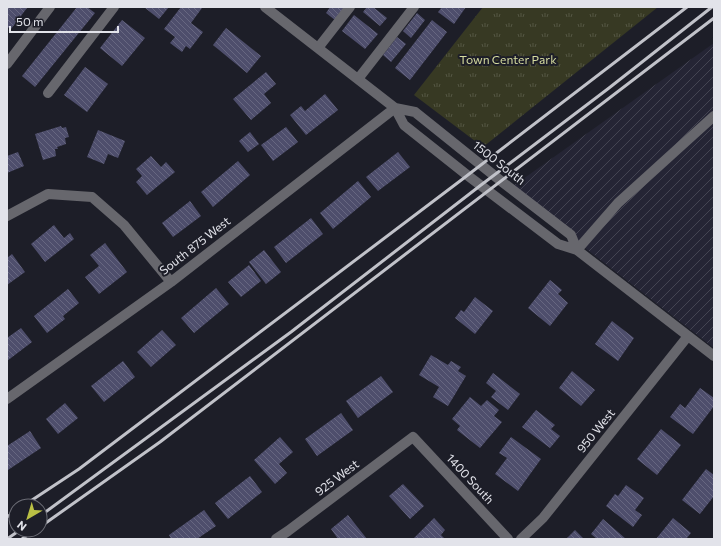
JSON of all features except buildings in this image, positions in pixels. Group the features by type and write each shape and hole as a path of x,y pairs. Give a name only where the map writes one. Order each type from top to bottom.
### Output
{"street":[{"path":"7,64 50,7"},
{"path":"48,93 114,7"},
{"path":"318,48 350,7"},
{"path":"358,79 414,7"},
{"name":"1500 South","path":"268,8 395,108 404,125 467,175 558,244 577,250 714,356"},
{"name":"1500 South","path":"395,108 415,112 571,235 577,250"},
{"name":"South 875 West","path":"7,399 171,282 395,108"},
{"path":"577,250 618,203 714,116"},
{"path":"7,216 48,194 92,197 124,225 171,282"},
{"name":"950 West","path":"521,539 543,518 688,336"},
{"name":"925 West","path":"276,539 290,535 413,437"},
{"name":"1400 South","path":"413,437 508,539"}],"shaded area":[{"path":"714,43 714,348 509,189"}],"green space":[{"name":"Town Center Park","path":"483,7 658,7 483,147 414,95"}],"railway":[{"path":"35,498 79,469 460,181 687,7"},
{"path":"48,510 291,332 712,7"},
{"path":"48,521 160,442 714,18"}]}
